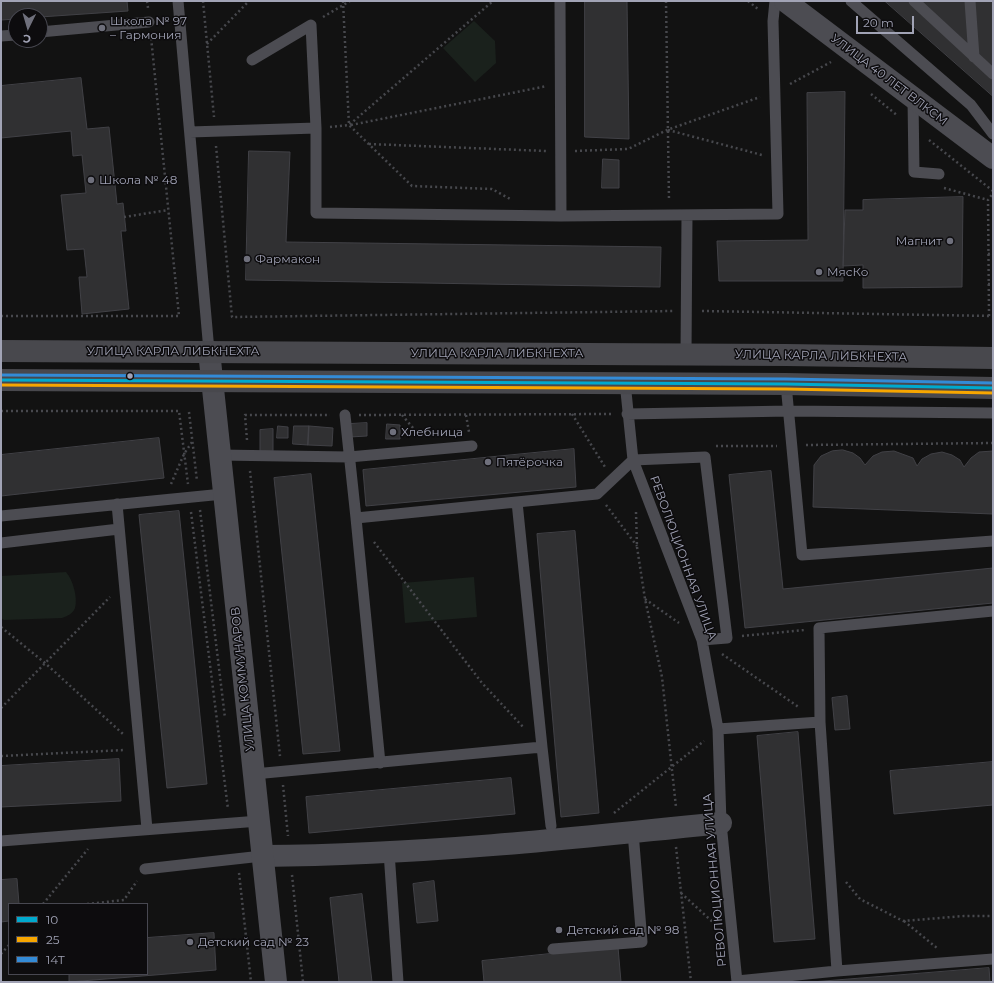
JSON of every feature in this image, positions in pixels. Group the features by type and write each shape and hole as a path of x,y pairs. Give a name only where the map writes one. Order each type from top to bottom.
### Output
{"main road":[{"name":"УЛИЦА КАРЛА ЛИБКНЕХТА","path":"1,351 686,354 993,358"},
{"path":"1,380 625,382 993,388"}],"street":[{"name":"УЛИЦА 40 ЛЕТ ВЛКСМ","path":"787,3 993,158"},
{"name":"УЛИЦА КОММУНАРОВ","path":"209,351 276,982"},
{"path":"262,856 389,852 553,841 721,823"}],"lane":[{"path":"178,1 209,351"},
{"path":"560,1 562,216"},
{"path":"851,1 971,105 993,134"},
{"path":"914,1 993,74"},
{"path":"970,1 974,57"},
{"path":"252,60 311,25 316,128 316,213 562,216 778,214 773,21 787,3"},
{"path":"48,31 149,22"},
{"path":"914,98 914,172 939,174"},
{"path":"190,132 316,128"},
{"path":"686,354 687,215"},
{"name":"РЕВОЛЮЦИОННАЯ УЛИЦА","path":"625,382 627,414 633,460 702,640 718,729 721,823 737,982"},
{"path":"786,384 802,555 993,541"},
{"path":"627,414 789,411 993,413"},
{"path":"345,415 380,763"},
{"path":"219,455 349,457 472,446"},
{"path":"356,518 597,494 633,460 705,457 727,638 702,640"},
{"path":"1,516 223,494"},
{"path":"517,502 551,826"},
{"path":"117,504 147,829"},
{"path":"1,543 119,529"},
{"path":"837,970 820,722 819,628 993,611"},
{"path":"718,729 820,722"},
{"path":"254,774 542,747"},
{"path":"1,841 229,822 259,821"},
{"path":"553,949 642,942 633,832"},
{"path":"389,852 398,982"},
{"path":"146,869 262,856"},
{"path":"737,982 837,970 993,959"}],"path":[{"path":"1,316 179,316 147,1"},
{"path":"203,1 232,317 686,311 993,316"},
{"path":"207,44 249,1"},
{"path":"343,1 349,125 412,186 492,189 513,200"},
{"path":"311,25 350,1"},
{"path":"349,125 493,1"},
{"path":"666,1 669,215"},
{"path":"748,1 773,21"},
{"path":"825,57 837,67"},
{"path":"369,144 561,151 628,149 667,130 776,91 831,62"},
{"path":"316,128 349,125 561,83"},
{"path":"867,91 993,192 988,200 989,316"},
{"path":"667,130 777,159"},
{"path":"939,174 942,188 988,200"},
{"path":"124,218 168,210"},
{"path":"988,254 993,253"},
{"path":"988,284 993,284"},
{"path":"1,411 179,411 229,822"},
{"path":"572,414 613,479"},
{"path":"245,415 303,982"},
{"path":"402,415 431,450"},
{"path":"165,499 184,454 192,442"},
{"path":"597,494 637,547"},
{"path":"635,507 637,547 645,599 662,677 672,765 681,893 691,982"},
{"path":"356,518 482,683 542,747"},
{"path":"1,708 124,583"},
{"path":"645,599 820,722"},
{"path":"1,627 45,663 140,749"},
{"path":"744,636 819,628"},
{"path":"609,818 672,765 718,729"},
{"path":"1,756 140,749"},
{"path":"44,903 102,833"},
{"path":"237,859 251,982"},
{"path":"830,859 860,899 903,921 952,961"},
{"path":"96,903 124,900 146,869"},
{"path":"681,893 733,942"},
{"path":"903,921 964,916 993,916"},
{"path":"1,954 8,946"}],"shaded area":[{"path":"474,21 495,41 496,63 475,82 443,48"},
{"path":"66,572 73,584 76,599 73,612 62,618 4,620 1,618 1,576"},
{"path":"474,577 477,617 405,623 402,583"}],"building":[{"path":"1,1 127,1 128,11 48,16 48,8 8,8 8,20 1,20"},
{"path":"585,1 627,1 629,139 585,137"},
{"path":"885,1 993,1 993,96"},
{"path":"81,78 87,129 109,127 117,204 123,203 126,231 121,231 129,309 82,314 79,277 87,277 84,249 67,250 61,195 86,193 82,155 73,156 71,131 1,138 1,86"},
{"path":"845,92 843,281 719,281 717,241 808,240 807,93"},
{"path":"249,151 290,152 286,242 661,247 660,287 246,280"},
{"path":"603,159 619,160 619,188 602,188"},
{"path":"963,197 962,287 863,288 863,265 843,266 845,210 863,210 863,200"},
{"path":"367,423 367,436 350,437 350,424"},
{"name":"Хлебница","path":"387,424 400,425 400,439 386,439"},
{"path":"278,426 288,427 288,438 277,438"},
{"path":"294,426 309,426 308,445 293,444"},
{"path":"309,426 333,428 332,446 308,445"},
{"path":"273,429 273,454 260,454 260,430"},
{"path":"159,438 164,478 1,496 1,455"},
{"path":"574,449 576,487 366,506 363,470"},
{"path":"843,450 853,453 860,458 865,465 873,456 882,452 894,451 913,458 917,466 922,459 931,454 942,452 952,455 960,460 964,467 971,458 979,452 993,451 993,514 813,507 814,465 821,456 832,451"},
{"path":"771,471 783,589 993,568 993,603 745,628 729,475"},
{"path":"311,474 340,751 303,754 274,478"},
{"path":"179,511 207,784 167,788 139,515"},
{"path":"575,531 599,813 561,817 537,534"},
{"path":"847,696 850,729 835,730 832,698"},
{"path":"798,732 815,939 774,942 757,736"},
{"path":"119,759 121,801 1,807 1,766"},
{"path":"993,762 993,805 894,814 890,771"},
{"path":"511,778 515,814 309,833 306,797"},
{"path":"17,879 19,903 8,903 8,921 1,922 1,880"},
{"path":"434,881 438,921 417,923 413,884"},
{"path":"362,894 372,982 339,982 330,898"},
{"path":"214,933 216,970 69,982 69,975 148,975 148,938"},
{"path":"618,947 621,982 484,982 482,961"},
{"path":"989,968 990,982 812,982"}],"transit line":[{"name":"14Т","path":"1,375 786,379 993,383"},
{"name":"10","path":"1,380 786,384 993,388"},
{"name":"25","path":"1,385 786,389 993,393"}],"place":[{"name":"Школа № 97 – Гармония","path":"102,28"},
{"name":"Школа № 48","path":"91,180"},
{"name":"Магнит","path":"950,241"},
{"name":"Фармакон","path":"247,259"},
{"name":"МясКо","path":"819,272"},
{"name":"Хлебница","path":"393,432"},
{"name":"Пятёрочка","path":"488,462"},
{"name":"Детский сад № 98","path":"559,930"},
{"name":"Детский сад № 23","path":"190,942"}]}
